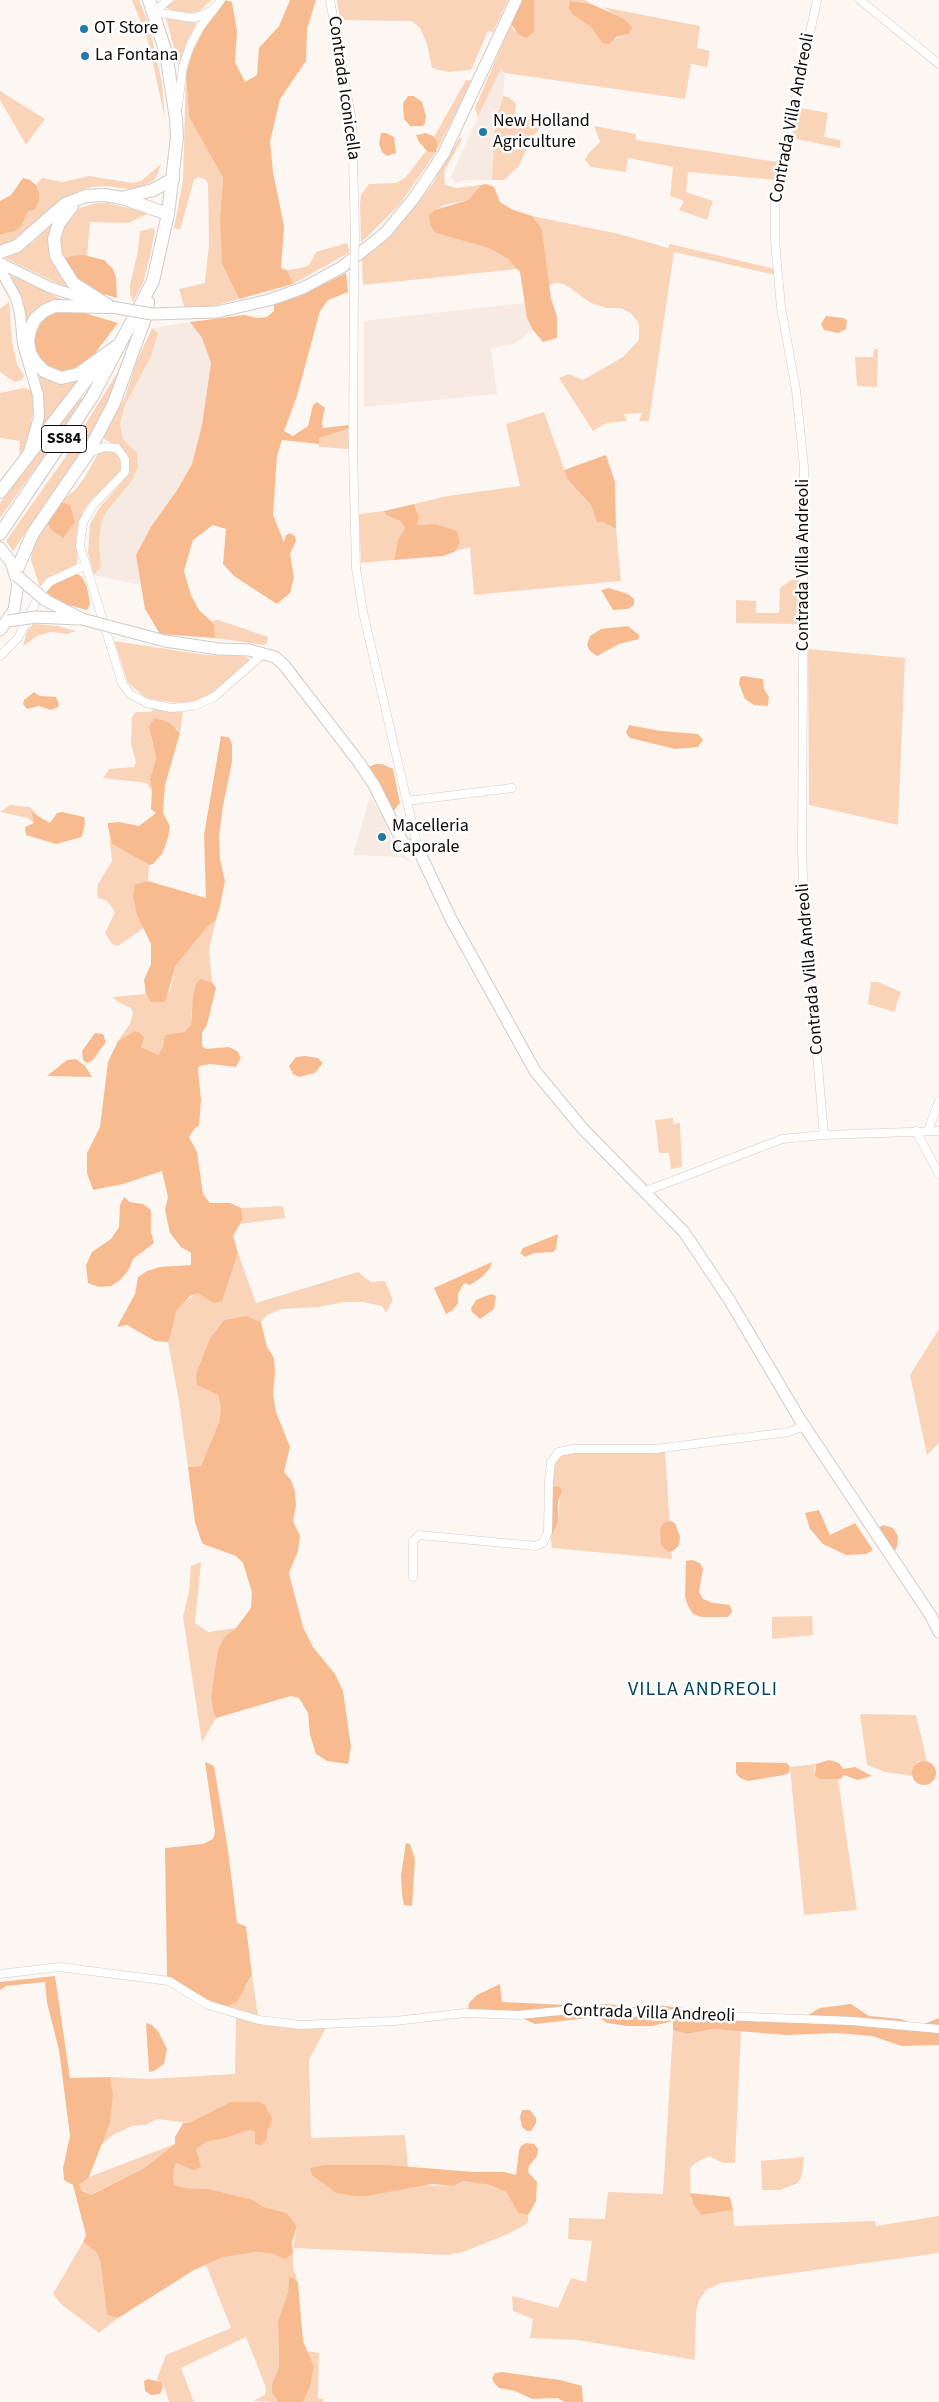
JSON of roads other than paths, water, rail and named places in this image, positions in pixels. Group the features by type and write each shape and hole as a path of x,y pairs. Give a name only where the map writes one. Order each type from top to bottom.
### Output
{"main road":[{"path":"104,358 71,377 55,376 44,371 30,353 28,341 35,319 44,311 54,306 111,307 152,314 217,312 269,300 303,288 342,267 386,232 414,198 444,153 516,0"},
{"name":"SS84","path":"0,534 92,398 153,281 168,214 173,179 176,119 166,53 151,6"},
{"path":"122,198 153,190 173,179"},
{"path":"97,195 78,202 68,209 60,223 54,248 56,256 73,283 111,307"},
{"path":"0,252 18,246 65,204 86,196 97,195 122,198 168,214"},
{"path":"16,573 33,533 88,453 114,403 144,321 153,281"},
{"path":"0,492 104,358 122,341"},
{"path":"0,548 11,562 16,573 18,597 4,625"},
{"path":"16,573 45,600 82,619 165,641 264,653 275,657 284,665 358,761 374,785 403,843 418,849 451,920 535,1070 583,1129 684,1232 730,1301 804,1426 939,1632"},
{"path":"4,625 36,617 82,619"}],"street":[{"path":"151,6 168,0"},
{"path":"176,119 183,66 191,44 221,0"},
{"name":"Contrada Iconicella","path":"330,0 352,121 355,236 353,452 356,568 363,612 418,849"},
{"name":"Contrada Villa Andreoli","path":"817,0 775,194 775,241 781,307 796,390 804,467 802,851 804,906 824,1135"},
{"path":"860,0 939,64"},
{"path":"151,6 194,18 213,10"},
{"path":"0,263 49,287 111,307"},
{"path":"0,269 16,298 20,312 23,344 38,395 39,417 28,457"},
{"path":"88,453 104,447 117,448 125,459 125,472 94,504 83,522 80,546 84,566 122,683 130,694 147,703 171,708 194,706 214,697 264,653"},
{"path":"0,656 18,638 40,594 49,582 84,566"},
{"path":"407,801 512,788"},
{"path":"928,1131 939,1101"},
{"path":"916,1130 939,1174"},
{"path":"646,1192 782,1139 916,1130 939,1131"},
{"path":"413,1577 413,1541 419,1534 536,1546 543,1542 548,1532 551,1462 560,1452 573,1449 655,1449 789,1432 804,1426"},
{"name":"Contrada Villa Andreoli","path":"0,1974 59,1967 169,1981 208,2005 259,2020 300,2025 359,2023 465,2013 519,2015 570,2010 852,2021 939,2029"}],"place":[{"name":"OT Store","path":"84,29"},
{"name":"La Fontana","path":"85,56"},
{"name":"New Holland Agriculture","path":"483,132"},
{"name":"Macelleria Caporale","path":"382,837"}],"district":[{"name":"VILLA ANDREOLI","path":"703,1691"}]}
